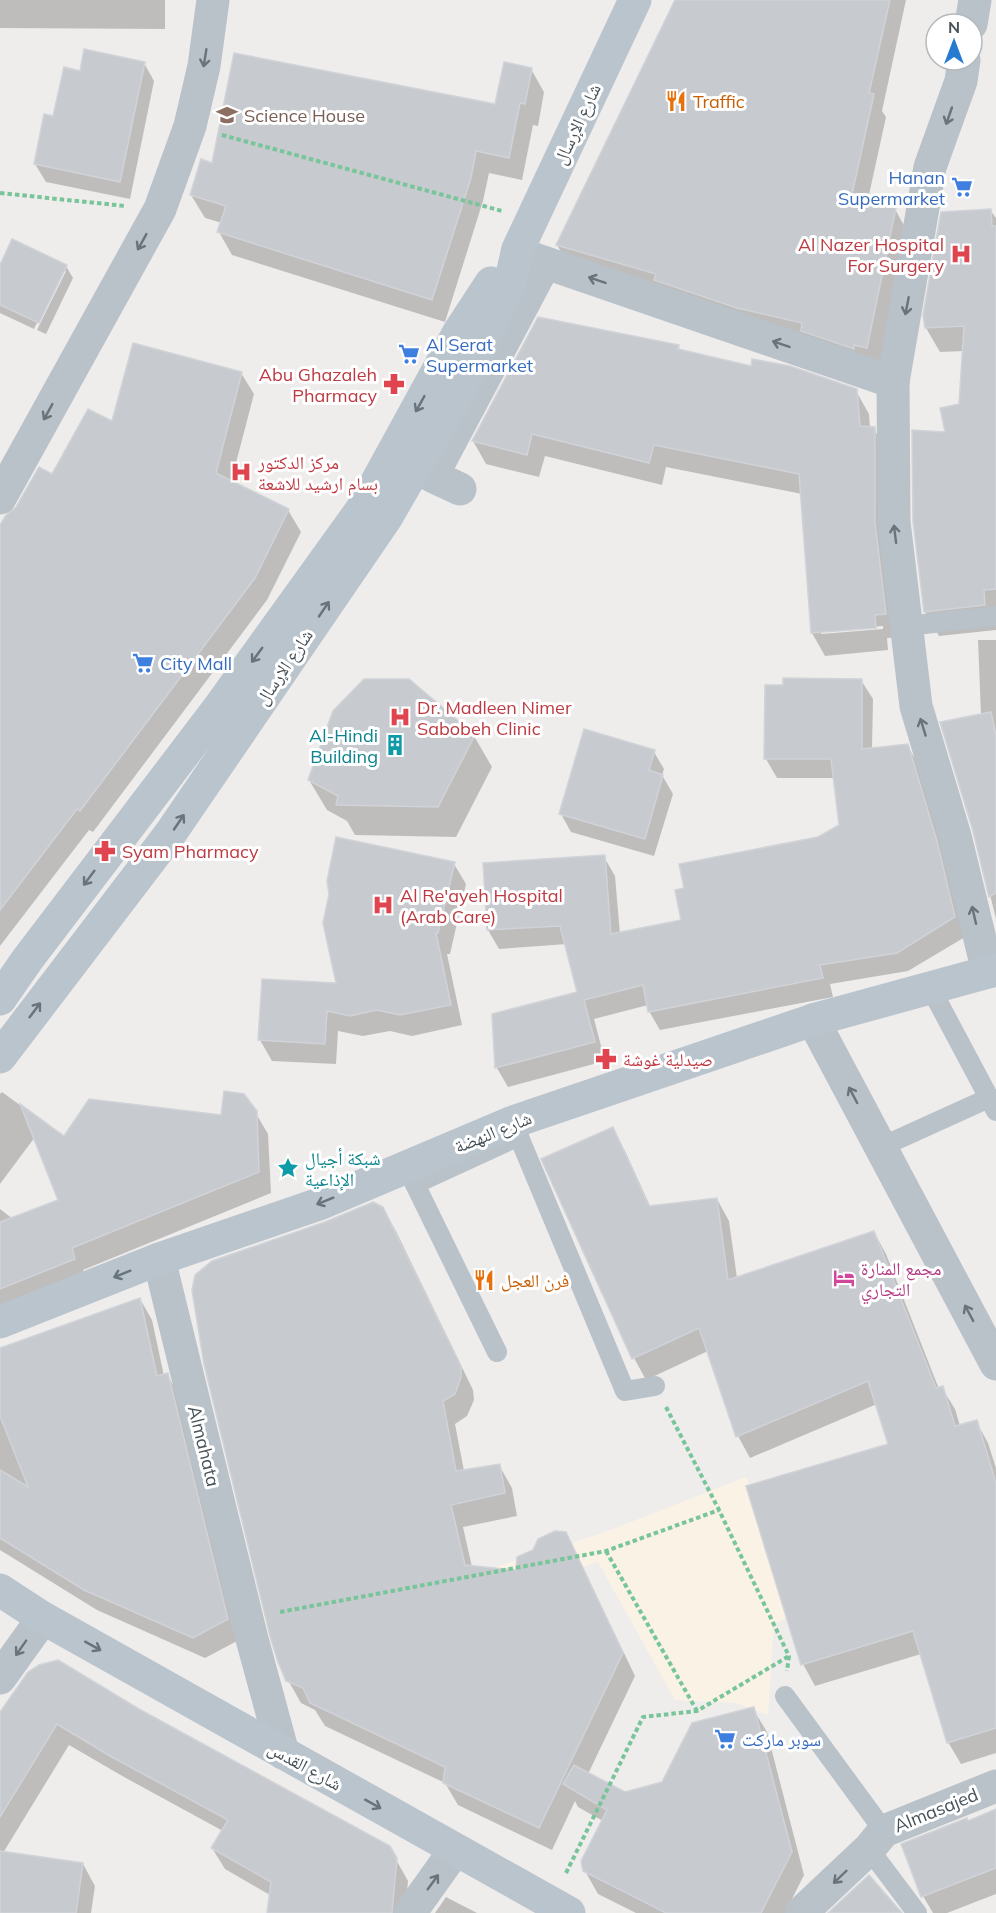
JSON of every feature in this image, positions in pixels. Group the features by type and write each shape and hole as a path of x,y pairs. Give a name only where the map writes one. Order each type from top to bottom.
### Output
{"main road":[{"name":"شارع الإرسال","path":"0,1057 170,834 386,518 457,395 510,282 527,255 532,219 635,0"},
{"name":"شارع الإرسال","path":"0,999 27,960 221,705 362,509 459,332 498,273 527,255"},
{"name":"شارع النهضة","path":"0,1322 159,1259 319,1204 411,1176 516,1129 813,1020 992,971"},
{"name":"شارع القدس","path":"0,1590 43,1618 560,1908"}],"street":[{"path":"0,498 160,209 190,126 204,66 213,0"},
{"path":"962,72 930,167 893,382 894,522 916,706 992,971"},
{"path":"460,489 432,476 527,255 893,382"},
{"path":"813,1020 996,1364"},
{"name":"Almahata","path":"159,1259 253,1643 246,1617"},
{"path":"246,1617 283,1753"},
{"path":"0,1678 43,1618"},
{"name":"Almasajed","path":"801,1913 877,1840 996,1786"},
{"path":"410,1913 455,1850"}],"lane":[{"path":"907,626 996,616"},
{"path":"881,1147 992,1104 930,987"},
{"path":"516,1129 625,1391 655,1386"},
{"path":"411,1176 497,1352"},
{"path":"784,1696 877,1840 918,1913"}],"path":[{"path":"190,126 532,219"},
{"path":"0,193 160,209"},
{"path":"655,1386 719,1510 789,1656 784,1696"},
{"path":"246,1617 606,1551 719,1510"},
{"path":"606,1551 697,1711"},
{"path":"560,1908 643,1717 697,1711 789,1656"}],"shaded area":[{"path":"746,1477 810,1607 774,1624 768,1715 736,1703 675,1700 598,1562 516,1588 266,1629 259,1609 479,1572 600,1534"}],"building":[{"path":"675,0 890,0 869,93 874,94 851,199 896,208 867,348 854,345 854,349 801,331 802,323 737,308 654,280 656,274 556,245"},
{"path":"84,49 145,62 120,182 34,164 44,114 53,116 64,67 80,71"},
{"path":"234,53 495,104 504,62 532,68 525,104 520,103 509,158 476,151 471,178 432,300 217,232 226,206 190,195 201,159 212,163"},
{"path":"991,209 992,226 996,226 996,589 984,590 985,605 924,612 913,521 912,430 945,432 940,408 959,404 964,326 925,328 923,315 941,212"},
{"path":"12,239 67,265 39,323 0,305 0,265"},
{"path":"538,317 679,345 678,349 751,366 752,359 790,366 857,389 860,426 875,427 875,522 886,614 875,615 876,628 811,633 799,474 654,445 649,463 532,434 527,455 472,441"},
{"path":"133,343 242,372 216,473 289,509 255,578 80,811 77,809 0,910 0,525 6,515 16,507 39,467 52,474 88,409 112,421"},
{"path":"783,678 862,679 862,749 908,744 937,841 955,917 897,953 820,965 823,978 648,1012 643,985 584,1000 595,1042 495,1068 492,1014 577,992 560,926 487,930 483,863 605,855 611,934 681,920 675,890 684,888 679,864 818,837 839,825 831,759 764,759 765,685 783,685"},
{"name":"Al-Hindi Building","path":"364,679 409,679 475,735 438,807 336,805 338,796 308,780 333,711"},
{"path":"991,712 996,736 996,893 989,897 973,831 940,722"},
{"path":"584,729 655,750 649,770 663,775 645,839 559,814"},
{"name":"Al Re'ayeh Hospital (Arab Care)","path":"336,837 455,862 438,933 436,933 451,1005 400,1015 377,1010 350,1016 327,1011 325,1044 258,1040 262,979 336,983 323,923 329,894 327,881"},
{"path":"224,1091 244,1094 257,1111 259,1172 72,1248 75,1259 0,1289 0,1222 58,1200 20,1104 64,1136 89,1099 221,1115"},
{"path":"613,1127 649,1206 717,1198 728,1280 874,1231 936,1388 943,1386 955,1426 977,1420 996,1483 996,1728 947,1743 913,1631 801,1665 746,1486 888,1444 868,1381 736,1437 699,1328 632,1359 541,1159"},
{"path":"373,1202 383,1207 461,1366 461,1377 455,1394 443,1401 456,1471 500,1464 505,1493 451,1505 465,1565 516,1570 517,1557 533,1550 538,1539 555,1531 566,1532 623,1653 539,1828 443,1783 445,1767 310,1703 303,1688 286,1681 270,1636 204,1364 192,1290 195,1275 212,1261 325,1222"},
{"path":"140,1298 157,1376 168,1373 228,1619 193,1638 84,1590 0,1538 0,1470 28,1487 0,1416 0,1348"},
{"path":"58,1660 139,1709 390,1846 397,1858 392,1913 267,1913 271,1882 211,1848 228,1820 110,1756 57,1724 0,1817 0,1712 28,1672 39,1665"},
{"path":"754,1707 792,1852 761,1913 666,1913 583,1871 581,1861 607,1810 563,1784 574,1765 625,1792 662,1782 692,1723"},
{"path":"996,1809 996,1868 921,1897 901,1844"},
{"path":"0,1851 83,1863 76,1913 0,1913"},
{"path":"869,1875 902,1913 828,1913"}],"place":[{"name":"Traffic","path":"676,101"},
{"name":"Science House","path":"227,115"},
{"name":"Hanan Supermarket","path":"962,187"},
{"name":"Al Nazer Hospital For Surgery","path":"961,254"},
{"name":"Al Serat Supermarket","path":"409,354"},
{"name":"Abu Ghazaleh Pharmacy","path":"394,384"},
{"name":"مركز الدكتور بسام ارشيد للاشعة","path":"241,472"},
{"name":"City Mall","path":"143,663"},
{"name":"Dr. Madleen Nimer Sabobeh Clinic","path":"400,717"},
{"name":"Al-Hindi Building","path":"395,745"},
{"name":"Syam Pharmacy","path":"105,851"},
{"name":"Al Re'ayeh Hospital (Arab Care)","path":"383,905"},
{"name":"صيدلية غوشة","path":"606,1059"},
{"name":"شبكة أجيال الإذاعية","path":"288,1168"},
{"name":"مجمع المنارة التجاري","path":"844,1278"},
{"name":"فرن العجل","path":"484,1280"},
{"name":"سوبر ماركت","path":"725,1739"}]}
